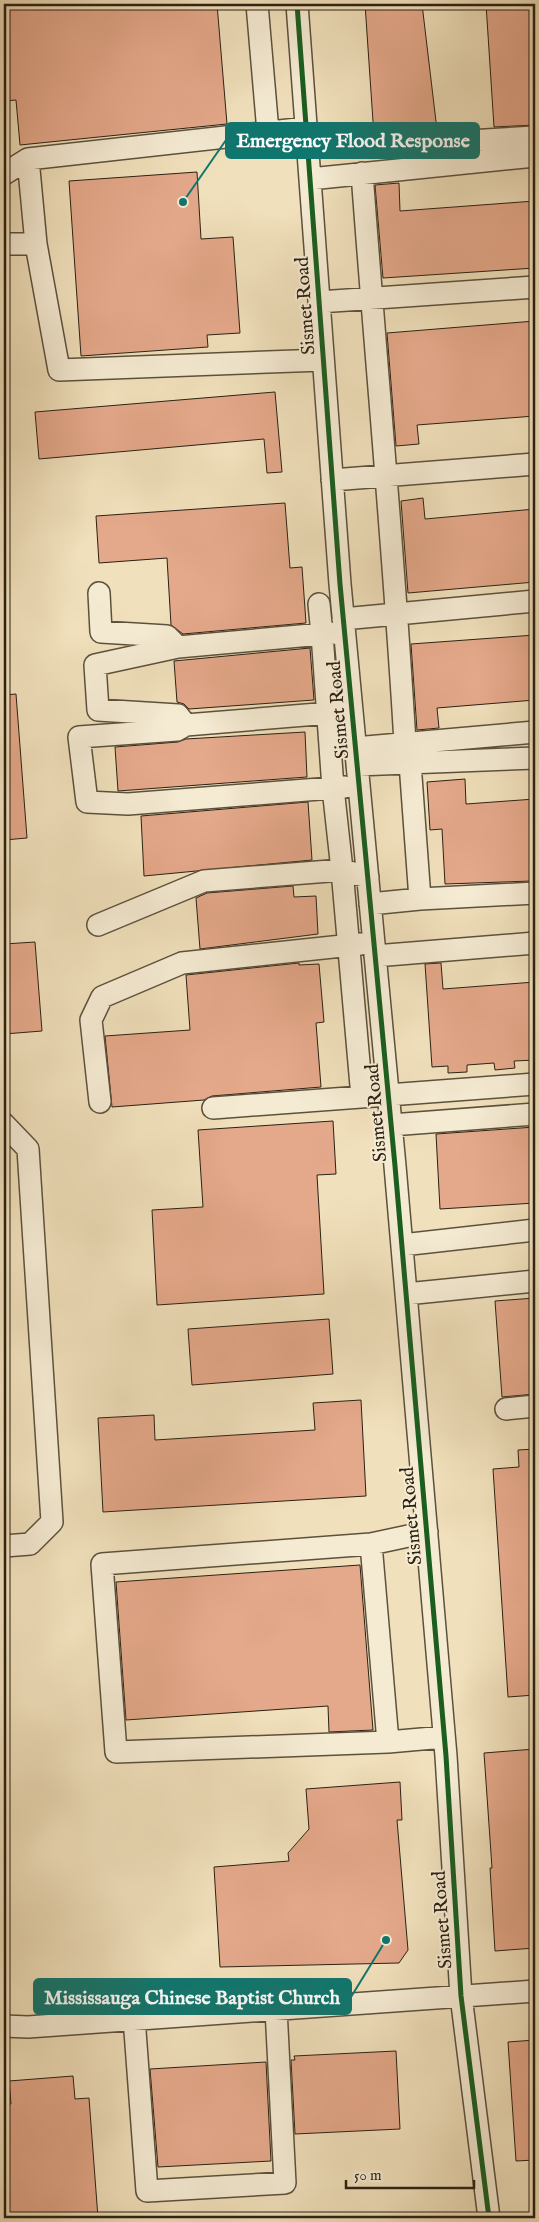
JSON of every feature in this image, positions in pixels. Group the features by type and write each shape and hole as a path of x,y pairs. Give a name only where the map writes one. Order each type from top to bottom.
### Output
{"street":[{"path":"257,4 268,132"},
{"name":"Sismet Road","path":"297,4 344,626 402,1245 444,1738 461,1996 488,2218"},
{"path":"4,174 28,159 306,128"},
{"path":"469,141 535,138"},
{"path":"310,178 535,156"},
{"path":"28,159 36,244 59,370 323,360"},
{"path":"362,173 384,476 420,899"},
{"path":"4,244 36,244"},
{"path":"319,302 371,300 535,287"},
{"path":"332,480 535,464"},
{"path":"99,593 101,632 167,636 178,647"},
{"path":"186,725 178,715 98,710 95,665 178,647 322,634 344,626 397,614 535,602"},
{"path":"319,604 333,788 362,1097"},
{"path":"352,711 186,725 177,730 79,737 87,802 128,804 359,786"},
{"path":"356,757 407,753 535,732"},
{"path":"407,753 535,758"},
{"path":"98,925 204,881 342,870 368,877"},
{"path":"370,904 420,899 535,893"},
{"path":"100,1102 92,1020 102,997 182,963 348,946 374,950 535,943"},
{"path":"355,1016 380,1012"},
{"path":"213,1108 535,1084"},
{"path":"391,1125 535,1114"},
{"path":"4,1124 28,1149 52,1522 30,1544 4,1546"},
{"path":"402,1245 535,1230"},
{"path":"406,1294 535,1281"},
{"path":"506,1409 535,1406"},
{"path":"427,1532 371,1544 102,1564 116,1752 388,1742 444,1738"},
{"path":"371,1544 388,1742"},
{"path":"4,2026 28,2027 535,1991"},
{"path":"134,2018 147,2191 285,2183 276,2009"}],"building":[{"path":"4,4 217,4 227,124 20,145 16,100 4,101"},
{"path":"365,4 422,4 437,130 374,136"},
{"path":"486,4 535,4 535,125 494,127"},
{"path":"197,172 201,239 233,237 240,333 207,335 208,347 81,356 69,181"},
{"path":"399,183 400,211 535,201 535,268 383,278 375,185"},
{"path":"535,321 535,416 417,425 419,444 396,446 387,333"},
{"path":"275,392 282,472 267,473 264,439 39,459 35,412"},
{"path":"423,498 425,519 535,509 535,582 408,593 401,501"},
{"path":"285,503 290,568 302,567 306,623 183,634 171,625 167,558 99,563 96,516"},
{"path":"535,635 535,700 437,708 439,728 417,730 411,644"},
{"path":"310,648 314,700 189,709 184,704 177,702 174,661"},
{"path":"16,694 27,838 4,840 4,695"},
{"path":"305,732 307,777 118,791 115,747 178,742 186,739"},
{"path":"465,779 466,804 535,799 535,877 532,878 532,881 445,884 442,829 430,830 427,782"},
{"path":"308,802 312,860 144,876 141,816"},
{"path":"293,886 294,897 316,896 318,934 200,949 196,898 207,893"},
{"path":"35,942 42,1031 4,1034 4,944"},
{"path":"299,963 299,965 319,964 324,1022 316,1023 321,1087 212,1096 204,1100 112,1107 105,1036 190,1030 186,975"},
{"path":"441,963 443,989 535,982 535,1060 514,1061 515,1068 495,1070 494,1063 467,1065 467,1072 448,1073 448,1066 432,1067 425,964"},
{"path":"333,1121 336,1174 317,1175 324,1294 157,1305 152,1210 203,1207 198,1130"},
{"path":"535,1127 535,1203 440,1209 436,1134"},
{"path":"535,1298 535,1394 502,1397 495,1301"},
{"path":"329,1319 333,1374 192,1385 188,1329"},
{"path":"361,1400 366,1496 103,1512 98,1418 154,1415 155,1440 315,1430 313,1403"},
{"path":"535,1449 535,1695 508,1697 493,1469 519,1467 518,1450"},
{"path":"360,1565 373,1730 329,1732 328,1706 126,1720 116,1582"},
{"path":"535,1749 535,1948 495,1951 490,1868 492,1868 484,1753"},
{"path":"400,1782 402,1820 397,1820 408,1950 399,1963 220,1967 214,1867 289,1861 288,1853 309,1829 306,1789"},
{"path":"535,2040 535,2160 516,2161 508,2042"},
{"path":"396,2051 400,2129 295,2134 291,2060 295,2060 294,2056"},
{"path":"266,2062 271,2161 158,2167 150,2069"},
{"path":"73,2076 75,2099 89,2098 98,2218 4,2218 4,2104 11,2104 9,2081"}],"cycle path":[{"path":"297,4 340,584 395,1166 446,1756 461,1996 489,2218"}],"place":[{"name":"Emergency Flood Response","path":"183,202"},
{"name":"Mississauga Chinese Baptist Church","path":"386,1940"}]}
